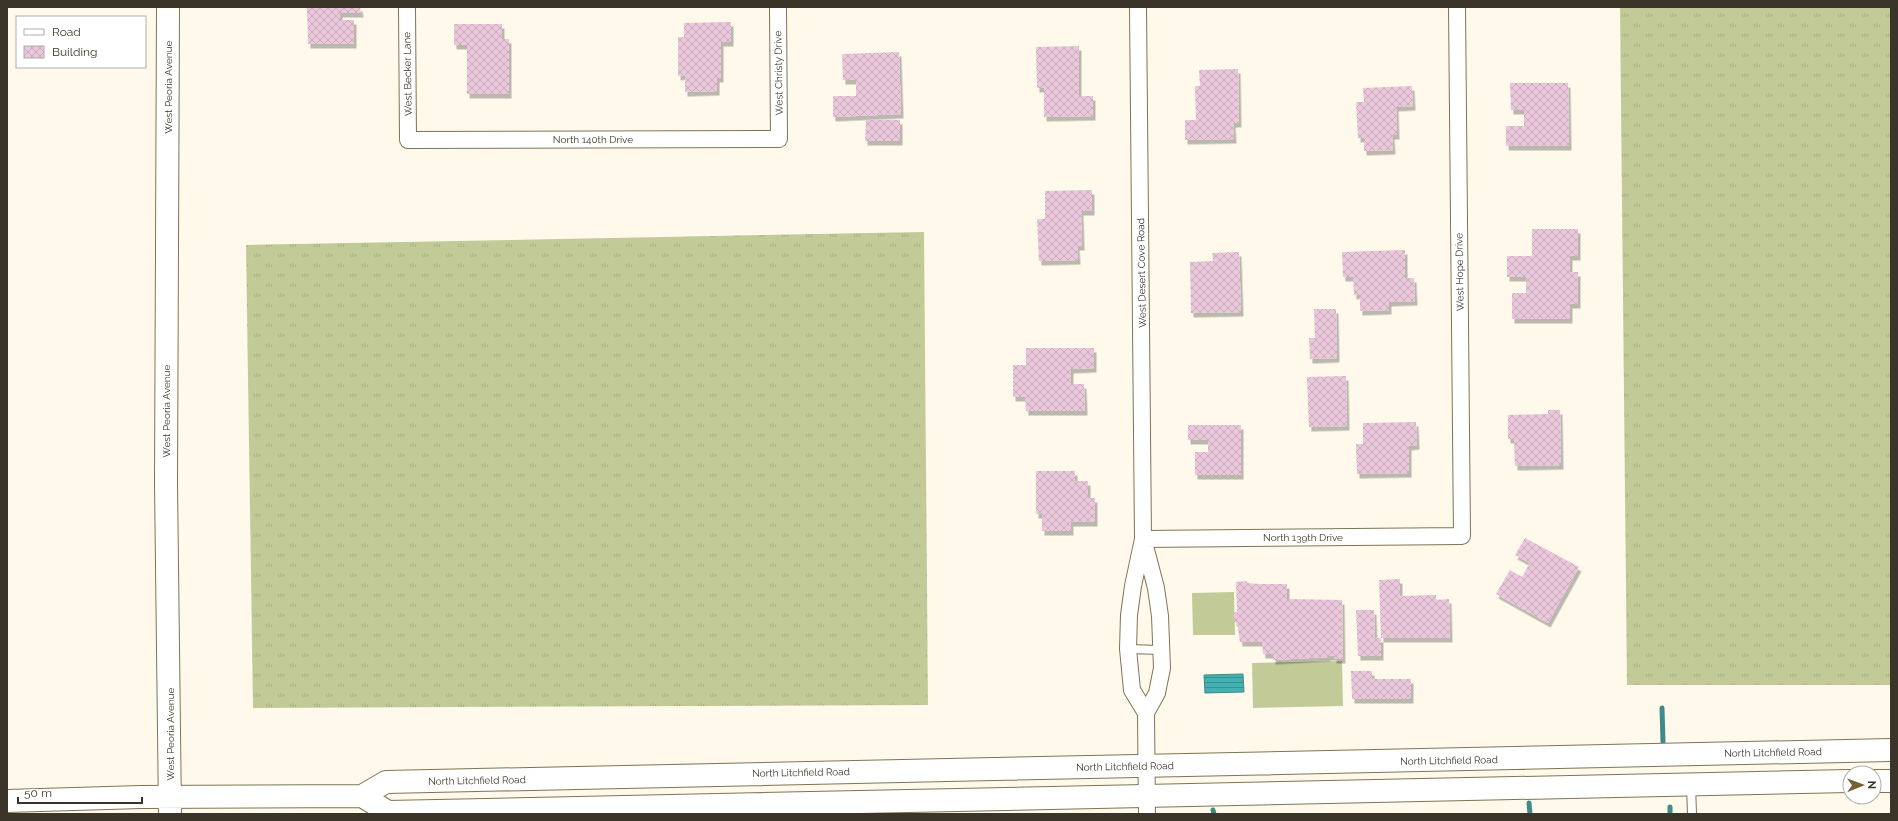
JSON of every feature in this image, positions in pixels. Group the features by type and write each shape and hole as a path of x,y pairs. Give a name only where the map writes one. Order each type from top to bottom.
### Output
{"main road":[{"name":"West Peoria Avenue","path":"168,7 166,483 170,806"},
{"name":"North Litchfield Road","path":"7,801 170,806 362,796 386,782 891,770 1891,750"},
{"path":"1691,784 1699,776 1717,767 1875,762 1891,755"},
{"path":"799,804 804,794 813,787 874,784 891,770"},
{"path":"362,796 388,812 799,804 1147,805 1691,784 1842,781"}],"street":[{"name":"West Becker Lane","path":"407,7 408,140"},
{"name":"West Christy Drive","path":"778,7 779,139"},
{"name":"West Desert Cove Road","path":"1138,7 1143,539 1133,586 1129,614 1128,649 1132,690 1146,713"},
{"name":"West Hope Drive","path":"1457,7 1462,536"},
{"name":"North 140th Drive","path":"408,140 779,139"},
{"name":"North 139th Drive","path":"1143,539 1462,536"},
{"name":"West Desert Cove Road","path":"1143,539 1156,588 1160,616 1162,668 1157,693 1146,713 1147,805"}],"lane":[{"path":"1128,649 1161,650"},
{"path":"1691,784 1692,814"}],"green space":[{"path":"1620,7 1891,7 1891,685 1627,685"},
{"path":"924,232 928,705 253,708 246,245"},
{"path":"1234,592 1235,635 1193,635 1192,593"},
{"path":"1342,661 1343,706 1253,708 1252,663"}],"water":[{"path":"1243,674 1244,692 1205,693 1204,675"}],"building":[{"path":"307,7 360,7 361,13 340,13 340,20 354,20 354,44 308,44"},
{"path":"731,22 731,42 721,42 721,78 717,78 717,91 685,92 685,75 678,76 678,37 684,37 684,23"},
{"path":"454,24 502,24 502,39 509,39 509,94 467,94 467,45 454,45"},
{"path":"1079,46 1079,96 1093,96 1093,116 1044,117 1044,88 1037,88 1036,47"},
{"path":"899,52 901,114 833,117 833,96 856,96 856,80 843,80 842,54"},
{"path":"1238,69 1239,123 1233,123 1234,139 1185,140 1185,120 1196,120 1195,86 1200,86 1199,70"},
{"path":"1510,83 1568,83 1569,146 1506,146 1506,126 1524,126 1524,110 1511,110"},
{"path":"1412,86 1413,106 1396,107 1397,135 1392,135 1393,150 1364,151 1364,138 1358,138 1356,102 1364,102 1363,88"},
{"path":"866,120 900,120 900,141 865,141"},
{"path":"1092,190 1092,211 1081,211 1082,246 1077,246 1078,260 1039,261 1037,219 1045,219 1045,191"},
{"path":"1532,229 1578,229 1578,256 1570,256 1570,272 1578,272 1578,304 1570,304 1570,319 1512,319 1512,293 1526,293 1526,277 1507,277 1507,256 1532,256"},
{"path":"1405,250 1405,278 1414,278 1415,301 1389,302 1389,310 1360,311 1360,294 1354,295 1353,277 1343,277 1342,252"},
{"path":"1239,252 1241,312 1191,313 1190,262 1213,261 1212,253"},
{"path":"1314,309 1336,309 1337,358 1310,359 1309,338 1315,338"},
{"path":"1026,348 1094,348 1094,368 1071,369 1071,384 1084,384 1085,411 1026,411 1025,397 1013,397 1013,365 1026,365"},
{"path":"1346,376 1347,426 1309,427 1307,377"},
{"path":"1548,410 1560,410 1561,465 1515,466 1514,439 1508,439 1508,415 1548,414"},
{"path":"1416,422 1417,445 1409,446 1409,473 1357,474 1356,444 1363,444 1363,423"},
{"path":"1188,425 1241,425 1241,475 1195,475 1195,452 1208,452 1208,440 1188,440"},
{"path":"1036,471 1075,471 1075,481 1088,481 1088,498 1095,498 1095,522 1071,522 1071,531 1042,531 1042,514 1036,514"},
{"path":"1525,538 1579,567 1548,623 1496,594 1510,570 1522,577 1530,563 1515,555"},
{"path":"1400,579 1400,596 1436,595 1436,600 1449,599 1450,638 1381,638 1379,580"},
{"path":"1247,581 1247,583 1260,584 1287,584 1287,599 1342,600 1343,659 1334,659 1334,656 1328,656 1273,660 1273,654 1263,654 1262,642 1240,642 1237,622 1234,622 1234,613 1237,612 1236,582"},
{"path":"1356,610 1374,610 1375,638 1381,638 1381,656 1358,656"},
{"path":"1351,671 1372,671 1372,679 1411,679 1411,699 1352,699"}],"waterway":[{"path":"1662,708 1663,742"},
{"path":"1529,803 1530,814"},
{"path":"1670,807 1670,814"},
{"path":"1213,810 1214,814"}]}
